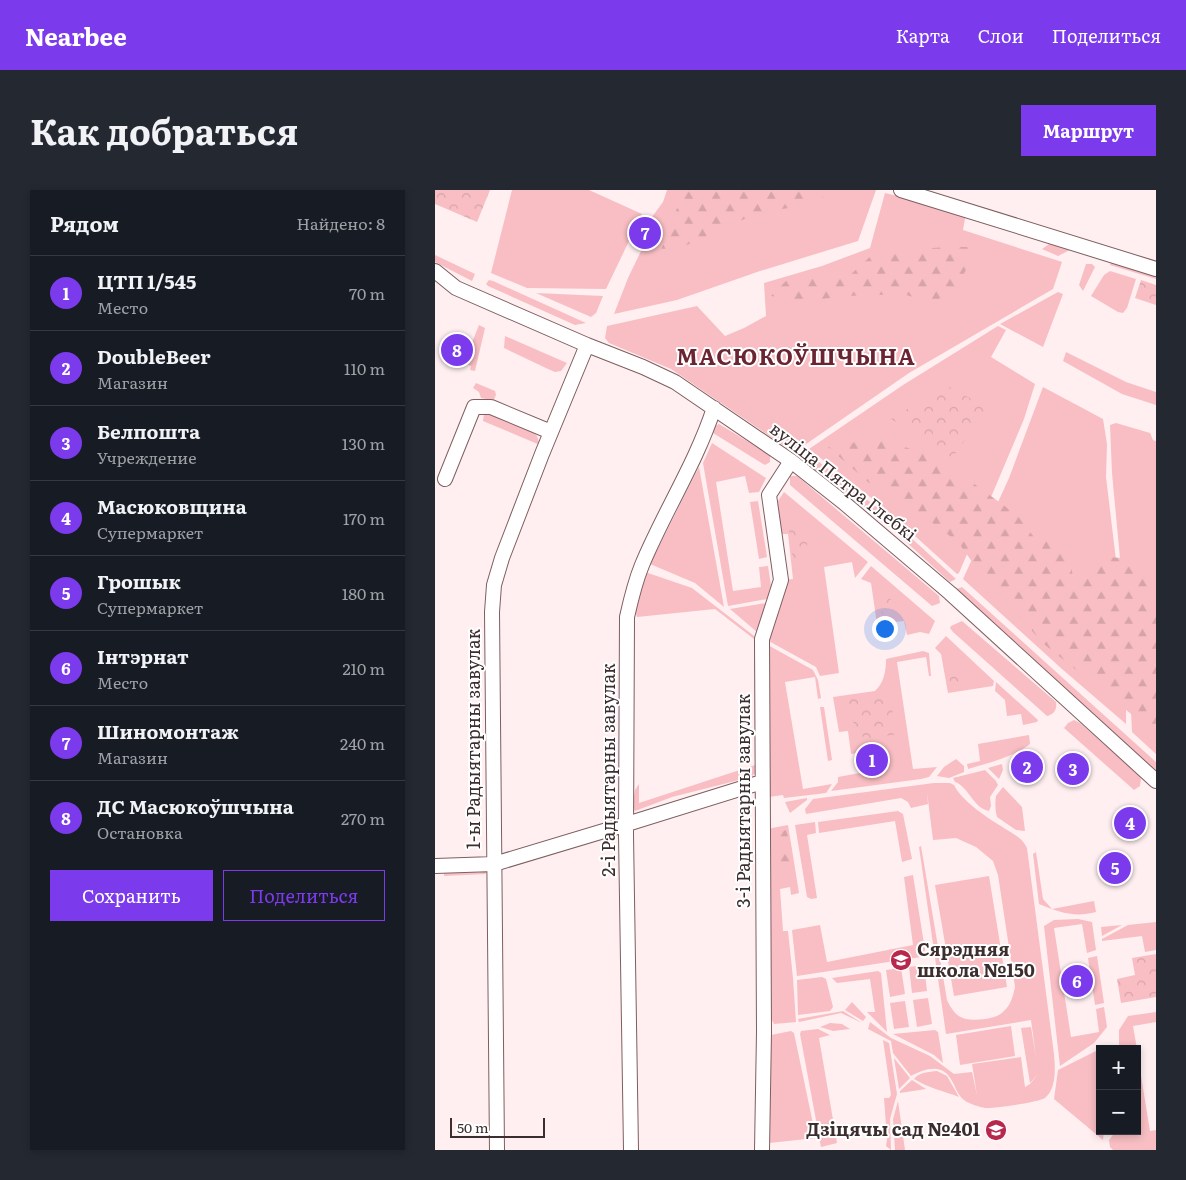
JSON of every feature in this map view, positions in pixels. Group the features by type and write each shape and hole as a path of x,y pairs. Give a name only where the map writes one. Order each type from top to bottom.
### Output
{"street":[{"path":"901,190 1156,269"},
{"name":"вуліца Пятра Глебкі","path":"435,271 456,288"},
{"name":"вуліца Пятра Глебкі","path":"435,285 456,288 661,375 714,408 791,461 843,502 950,593 1156,781"},
{"name":"1-ы Радыятарны завулак","path":"497,1150 492,612 494,585 505,550 587,345"},
{"path":"445,479 474,408 491,407 551,432"},
{"name":"2-і Радыятарны завулак","path":"631,1150 627,824 627,617 633,590 642,565 699,447 714,408"},
{"name":"3-і Радыятарны завулак","path":"762,1150 764,1032 762,639 781,580 769,495 791,461"},
{"path":"435,866 494,864 762,782"}],"green space":[{"path":"435,190 490,190 477,222 435,204"},
{"path":"512,190 589,190 642,214 606,289 527,288 491,273"},
{"path":"667,190 876,190 858,241 760,271 677,300 614,314 628,278 655,222 652,217 663,202"},
{"path":"686,190 806,190 824,197 801,206 758,213 658,258 679,203"},
{"path":"885,193 966,213 963,230 1062,262 1053,289 909,373 796,451 790,450 671,369 609,343 605,338 607,326 697,306 725,336 744,328 766,316 764,283 822,266 870,248"},
{"path":"1052,242 1070,250 1058,256 1042,249"},
{"path":"945,247 976,247 959,285 933,303 903,294 846,296 805,301 771,296 787,280 848,277 874,253"},
{"path":"435,255 475,274 472,281 435,262"},
{"path":"1111,261 1156,276 1156,279 1110,265"},
{"path":"1086,264 1092,264 1095,267 1083,291 1079,285"},
{"path":"1110,271 1136,279 1127,308 1123,313 1091,296 1104,275"},
{"path":"489,280 586,323 575,325 488,286 486,284"},
{"path":"1141,280 1156,285 1156,305 1135,298"},
{"path":"1058,292 1063,294 1043,347 1000,324"},
{"path":"536,293 603,296 596,313 591,317"},
{"path":"479,325 485,328 475,371 470,370 471,366 464,363"},
{"path":"998,326 1006,330 991,357 1035,384 1024,419 957,574 884,508 809,449 903,385"},
{"path":"505,336 567,363 561,371 555,372 548,369 504,348"},
{"path":"1066,352 1126,382 1156,392 1156,405 1122,394 1063,361"},
{"path":"476,383 495,391 496,395 492,404 491,400 481,398 479,392 473,388"},
{"path":"946,385 988,408 952,458 891,419"},
{"path":"1043,387 1103,419 1107,444 1106,477 1126,643 1126,724 963,579 1009,478"},
{"path":"491,413 531,430 537,436 540,445 483,421 484,414"},
{"path":"1116,423 1150,433 1153,440 1156,441 1156,754 1132,732 1128,643 1112,473 1110,425"},
{"path":"719,424 770,455 770,462 765,465 713,433 713,427"},
{"path":"880,438 930,456 973,483 1017,515 1034,537 1067,537 1073,578 1102,557 1126,558 1147,570 1153,609 1156,610 1156,734 1045,645 985,580 958,542 919,513 868,482 828,447"},
{"path":"712,443 766,478 759,492 749,493 745,476 716,482 733,591 761,587 759,567 768,566 771,586 767,599 728,606 703,463"},
{"path":"805,451 883,512 956,579 950,582 880,518 797,456"},
{"path":"699,467 724,607 695,583 650,564"},
{"path":"790,476 797,476 939,596 940,603 932,606 790,485"},
{"path":"784,492 868,562 855,578 852,562 824,567 839,673 820,676 816,667 765,639 784,580 793,579 788,534 779,534 778,501"},
{"path":"758,501 767,557 759,559 750,502"},
{"path":"791,522 808,542 802,561 793,562 791,537 786,523"},
{"path":"871,566 935,621 929,634 920,632 907,635 904,621 877,624 871,583 861,579"},
{"path":"645,572 692,588 758,639 759,770 751,777 672,797 635,811 632,807 635,790 639,784 639,803 755,765 754,639 715,609 637,617 634,608"},
{"path":"962,587 1156,762 1156,772 954,590"},
{"path":"880,591 899,606 898,616 883,618"},
{"path":"766,603 767,606 757,632 730,609"},
{"path":"962,621 1056,702 1054,713 1047,716 953,632 950,628 951,626"},
{"path":"946,636 994,681 993,686 948,693 941,654 935,648"},
{"path":"766,644 813,670 818,680 821,698 818,699 815,677 785,682 803,789 832,784 826,793 784,798 783,795 769,797"},
{"path":"923,651 929,653 931,676 929,676 926,657 897,662 913,769 937,767 929,777 921,779 831,791 838,782 838,777 887,768 884,749 851,754 848,731 839,732 833,697 875,691 881,684 884,676 886,659"},
{"path":"951,662 960,669 963,685 951,687 949,676"},
{"path":"996,682 1038,720 1037,722 1023,725 1021,714 1007,716 1005,700 995,691"},
{"path":"889,693 897,734 865,740 839,700"},
{"path":"820,707 824,707 832,760 828,761"},
{"path":"1074,720 1080,723 1138,774 1141,779 1140,786 1134,790 1064,728"},
{"path":"1029,735 1030,744 1017,752 968,769 967,764 980,761 978,744"},
{"path":"956,759 964,766 964,772 949,778 937,776 944,767"},
{"path":"1002,764 1003,770 999,779 988,768"},
{"path":"985,770 998,785 990,797 991,806 989,811 979,806 953,778"},
{"path":"934,783 950,783 954,785 968,802 988,818 1019,838 1027,848 1054,1059 1052,1089 1041,1100 989,1108 972,1104 960,1096 950,1078 943,1071 930,1069 911,1076 893,1053 891,1041 868,1029 870,1022 891,1038 930,1056 954,1074 972,1072 977,1095 972,1064 1021,1057 1025,1087 1030,1084 1039,1073 1030,1083 1021,1028 1031,1027 1036,1057 1031,1020 946,1034 919,847 921,846 947,1000 954,1012 967,1019 988,1019 1001,1013 1010,1003 1015,987 998,875 993,861 976,847 956,838 933,840 927,792 928,804 911,808 908,802 901,798 806,814 805,809 813,799"},
{"path":"1003,787 1022,807 1025,831 1016,830 997,817 996,796"},
{"path":"807,798 807,800 790,813 785,802"},
{"path":"898,811 903,814 912,859 902,862 895,821 819,833 818,822"},
{"path":"815,822 816,833 807,835 817,898 811,899 807,897 795,825"},
{"path":"788,825 799,893 791,895 790,887 780,889 783,931 788,931 796,1022 774,1024 771,1018 771,917 767,829"},
{"path":"786,830 792,850 791,863 793,867 784,868 783,880 777,888 778,832"},
{"path":"1036,852 1043,899 1052,908 1039,904 1033,854"},
{"path":"485,872 486,874 444,876 444,873"},
{"path":"913,875 925,950 921,957 797,976 792,930 820,925 827,962 913,945 904,877"},
{"path":"989,876 1007,987 954,996 935,885"},
{"path":"1094,901 1096,912 1074,914 1053,909"},
{"path":"1078,919 1092,922 1096,950 1087,953 1082,924 1054,928 1071,1037 1099,1032 1096,1009 1104,1007 1107,1027 1094,1043 1060,1066 1044,926 1054,920"},
{"path":"1156,922 1156,950 1145,952 1142,936 1102,941 1102,939 1128,925"},
{"path":"1122,925 1102,936 1101,927"},
{"path":"1156,954 1156,997 1121,1003 1117,979 1135,975 1132,958"},
{"path":"1097,956 1104,1003 1095,1005 1088,958"},
{"path":"924,965 927,991 912,993 909,967"},
{"path":"901,968 905,994 890,997 886,970"},
{"path":"878,971 881,973 887,1032 867,1012 875,1012 870,979 837,983 832,978"},
{"path":"822,977 826,979 833,1007 830,1011 798,1015 797,980"},
{"path":"928,998 932,1024 917,1027 913,1000"},
{"path":"905,1001 909,1027 894,1029 890,1003"},
{"path":"852,1002 866,1017 863,1021 845,1010"},
{"path":"843,1011 862,1023 841,1013 799,1022 798,1019"},
{"path":"1156,1012 1156,1022 1133,1026 1136,1045 1119,1045 1119,1030 1128,1016"},
{"path":"830,1023 842,1024 850,1029 833,1031 820,1027"},
{"path":"1011,1026 1015,1056 960,1065 956,1035"},
{"path":"818,1029 830,1035 819,1038 837,1143 821,1147 800,1034 801,1031"},
{"path":"935,1030 938,1032 943,1063 934,1055 893,1034"},
{"path":"791,1031 794,1033 816,1138 769,1143 771,1035"},
{"path":"883,1040 889,1043 897,1094 890,1119 891,1150 886,1146 884,1098 889,1098 891,1095"},
{"path":"1096,1051 1096,1134 1054,1099 1058,1070"},
{"path":"894,1058 910,1078 899,1089"},
{"path":"937,1071 947,1076 959,1097 914,1079 921,1074"},
{"path":"1141,1076 1150,1131 1156,1130 1156,1150 1113,1150 1110,1147 1109,1140 1113,1135 1141,1135"},
{"path":"912,1080 926,1089 900,1093 900,1091"},
{"path":"898,1101 905,1150 895,1150 893,1119"},
{"path":"1097,1135 1104,1135 1103,1140"}],"place":[{"name":"Шиномонтаж","path":"645,233"},
{"name":"ДС Масюкоўшчына","path":"457,350"},
{"name":"ЦТП 1/545","path":"872,760"},
{"name":"DoubleBeer","path":"1027,767"},
{"name":"Белпошта","path":"1073,769"},
{"name":"Масюковщина","path":"1130,823"},
{"name":"Грошык","path":"1115,868"},
{"name":"Сярэдняя школа №150","path":"901,960"},
{"name":"Інтэрнат","path":"1077,981"},
{"name":"Дзіцячы сад №401","path":"996,1130"}],"district":[{"name":"МАСЮКОЎШЧЫНА","path":"796,357"}]}
